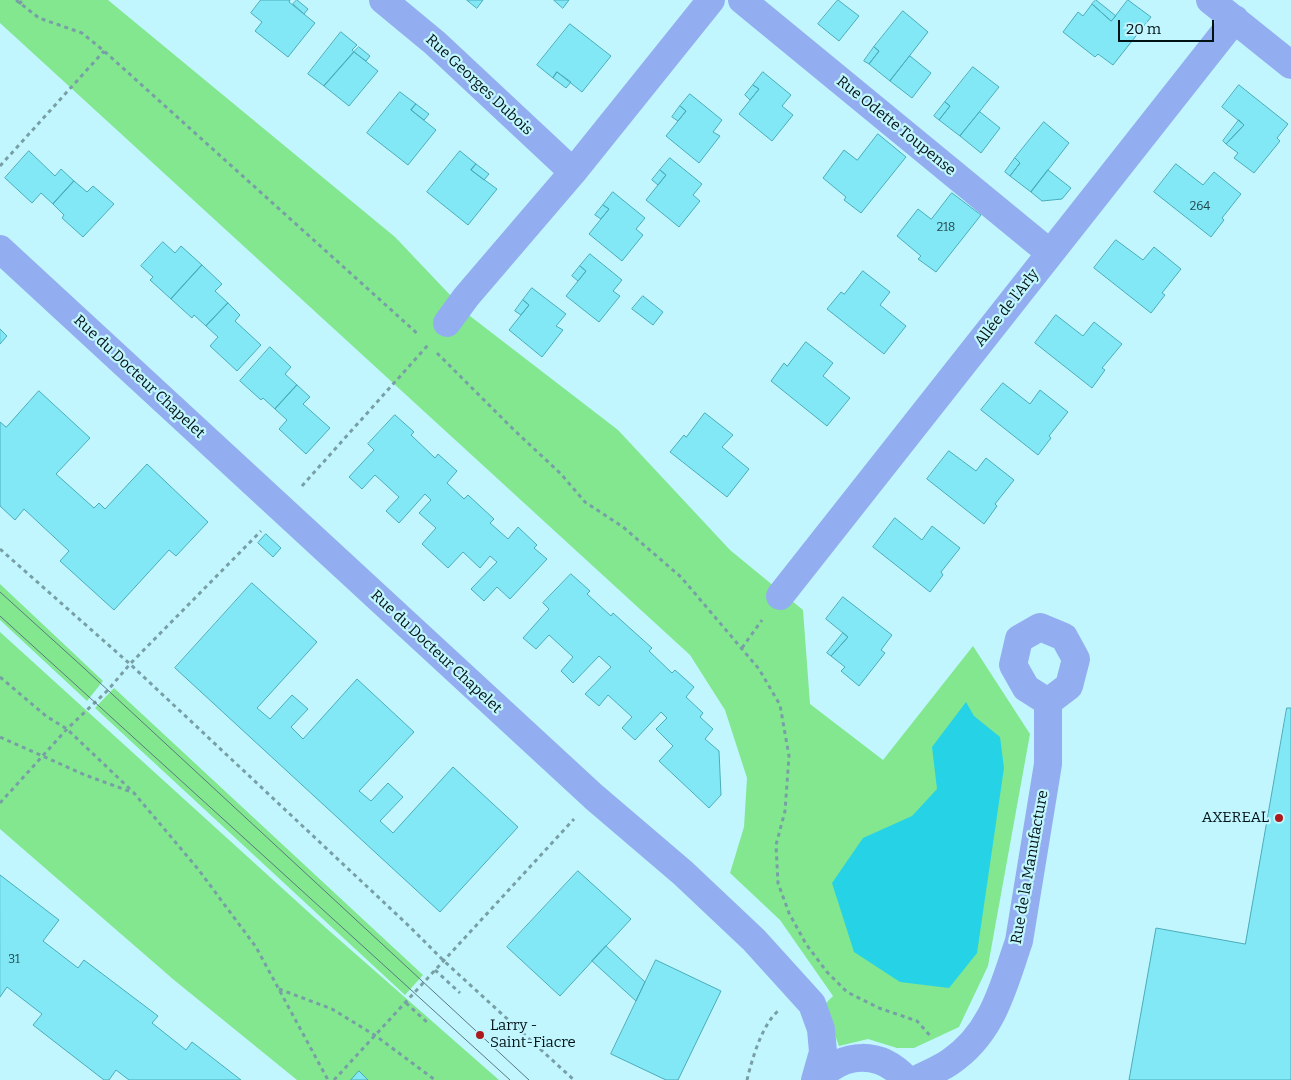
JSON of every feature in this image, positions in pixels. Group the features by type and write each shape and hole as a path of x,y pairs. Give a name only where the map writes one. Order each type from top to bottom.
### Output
{"street":[{"name":"Rue Georges Dubois","path":"382,0 435,43 573,172"},
{"path":"447,323 466,297 573,172 711,0"},
{"name":"Rue Odette Toupense","path":"742,0 1050,253"},
{"path":"1210,0 1291,65"},
{"name":"Allée de l'Arly","path":"780,596 1235,19"},
{"name":"Rue du Docteur Chapelet","path":"0,249 594,797 690,880 754,940 812,1004 821,1029 823,1052 816,1080"},
{"name":"Rue de la Manufacture","path":"916,1080 950,1062 974,1042 993,1015 1008,973 1019,940 1048,764 1048,702"},
{"path":"816,1080 827,1069 844,1060 862,1058 881,1061 897,1069 907,1080"}],"path":[{"path":"16,0 39,18 82,33 104,51 428,344 560,474 585,502 623,527 681,577 759,669 780,706 789,756 785,811 776,846 778,883 789,913 806,944 827,972 847,992 879,1008 917,1021 937,1045"},
{"path":"19,4 23,0"},
{"path":"0,166 104,51"},
{"path":"0,803 67,730 108,690 130,664 282,509 447,323"},
{"path":"0,549 130,664 395,912 444,961 574,1080"},
{"path":"742,648 780,596"},
{"path":"0,677 46,716 67,730 134,792 204,877 256,948 328,1080"},
{"path":"0,737 85,776 134,792"},
{"path":"334,1080 594,797"},
{"path":"435,970 460,993"},
{"path":"746,1080 770,1018 827,972"},
{"path":"279,989 332,1010 376,1036 435,1080"},
{"path":"406,1003 429,1024"}],"green space":[{"path":"0,0 108,0 395,237 470,316 618,430 730,550 803,610 810,704 883,760 973,646 1030,734 988,966 959,1027 914,1048 897,1048 868,1039 839,1046 824,1005 833,996 780,920 730,873 744,827 747,778 725,710 690,655 0,23"},
{"path":"0,584 103,681 87,701 0,620"},
{"path":"0,632 326,928 499,1080 297,1080 174,980 0,829"},
{"path":"114,688 423,975 405,995 95,708"}],"water":[{"path":"966,702 974,716 1000,737 1004,768 977,953 949,988 900,982 854,952 832,883 863,838 912,816 937,789 932,747"}],"building":[{"path":"261,0 290,0 289,2 315,23 288,57 255,31 262,22 251,13"},
{"path":"297,0 308,9 304,14 293,4"},
{"path":"467,0 483,0 477,8"},
{"path":"554,0 569,0 563,8"},
{"path":"838,0 859,16 839,41 818,24"},
{"path":"1096,0 1116,16 1111,21 1092,4"},
{"path":"1128,0 1151,17 1113,65 1098,54 1095,57 1063,32 1078,12 1083,16 1092,4 1111,21"},
{"path":"903,11 928,32 890,81 869,64 879,51 874,47"},
{"path":"570,24 611,56 582,92 557,72 553,78 537,65"},
{"path":"341,32 357,45 352,50 354,52 324,86 308,74"},
{"path":"359,47 370,56 366,61 354,52"},
{"path":"874,47 879,51 869,64 864,61"},
{"path":"354,52 378,71 349,106 324,86"},
{"path":"910,56 931,73 912,98 890,81"},
{"path":"973,67 999,87 960,136 939,120 950,106 945,102"},
{"path":"557,72 571,82 566,88 553,78"},
{"path":"763,72 791,95 782,106 793,115 772,141 739,114 759,89 753,85"},
{"path":"753,85 759,89 750,100 745,95"},
{"path":"1239,85 1288,124 1277,138 1280,141 1254,173 1234,158 1238,153 1226,144 1244,125 1222,107"},
{"path":"400,92 416,104 411,110 436,130 408,165 367,133"},
{"path":"690,94 722,120 713,132 720,136 699,163 666,136 686,111 680,106"},
{"path":"945,102 950,106 939,120 934,116"},
{"path":"416,104 429,114 424,120 411,110"},
{"path":"680,106 686,111 678,121 672,117"},
{"path":"980,112 1000,128 981,153 960,136"},
{"path":"1239,120 1244,125 1226,144 1223,141"},
{"path":"1044,122 1069,143 1031,192 1010,176 1020,163 1015,158"},
{"path":"878,134 906,157 861,213 844,200 846,197 823,178 844,150 857,160"},
{"path":"29,151 55,176 61,169 74,181 53,204 41,193 32,203 5,178"},
{"path":"460,151 476,164 471,170 497,189 468,225 427,192"},
{"path":"670,158 702,184 693,195 700,201 679,227 646,200 666,175 660,170"},
{"path":"1015,158 1020,163 1010,176 1005,172"},
{"path":"476,164 489,174 484,180 471,170"},
{"path":"1176,164 1203,185 1214,172 1241,194 1222,218 1224,220 1211,237 1154,192"},
{"path":"660,170 666,175 658,185 652,180"},
{"path":"1048,170 1071,188 1062,199 1042,201 1031,192"},
{"path":"74,181 87,192 93,186 114,204 83,237 62,218 64,215 53,204"},
{"path":"613,192 645,218 636,229 643,235 622,261 589,234 609,209 603,205"},
{"path":"952,193 981,215 936,272 918,259 921,256 897,236 918,209 931,219"},
{"path":"603,205 609,209 601,219 595,215"},
{"path":"1116,240 1143,260 1154,247 1181,269 1162,293 1165,295 1151,313 1094,268"},
{"path":"163,242 175,253 181,246 202,265 171,299 150,280 153,277 141,266"},
{"path":"590,254 622,280 613,291 620,296 599,322 566,296 586,271 580,266"},
{"path":"202,265 222,284 215,291 228,303 206,326 194,315 192,318 171,299"},
{"path":"580,266 586,271 578,281 572,276"},
{"path":"863,271 890,292 880,305 906,326 884,354 827,309 841,292 844,294"},
{"path":"532,288 566,314 556,326 563,330 542,357 509,330 529,305 523,300"},
{"path":"643,296 663,312 653,325 632,309"},
{"path":"523,300 529,305 521,315 515,311"},
{"path":"228,303 240,315 235,321 261,345 237,371 210,346 218,337 206,326"},
{"path":"1056,315 1083,336 1094,322 1122,344 1102,368 1105,370 1092,388 1035,343"},
{"path":"0,329 7,336 0,344"},
{"path":"806,342 833,363 823,376 850,398 827,426 771,381 784,363 787,366"},
{"path":"270,347 291,367 285,374 297,385 275,409 263,398 261,400 240,381"},
{"path":"1003,383 1030,404 1040,390 1068,412 1049,436 1051,438 1038,455 981,410"},
{"path":"297,385 310,397 303,404 330,428 306,454 279,429 287,420 275,409"},
{"path":"39,391 90,438 56,474 94,508 99,503 105,509 147,464 208,522 176,556 169,550 114,610 60,561 69,551 24,509 15,520 0,506 0,422 6,427"},
{"path":"705,413 733,435 722,447 749,469 727,497 670,452 684,435 686,437"},
{"path":"395,415 414,432 411,435 435,458 438,454 457,471 447,483 464,499 468,495 494,519 490,523 508,539 518,527 537,545 534,548 547,559 510,599 497,587 484,601 471,589 497,562 490,556 480,568 463,552 448,568 422,544 436,528 419,513 431,500 425,494 399,523 386,511 399,497 375,475 362,489 349,477 374,450 368,444"},
{"path":"949,451 976,471 986,458 1014,480 995,504 997,506 984,524 927,479"},
{"path":"895,518 922,540 932,526 960,548 941,572 943,575 930,592 873,547"},
{"path":"266,534 281,548 273,557 258,543"},
{"path":"571,574 590,591 587,594 611,616 613,613 652,648 649,651 672,673 675,670 694,687 686,697 703,713 700,717 713,729 705,739 719,751 721,795 709,808 659,761 673,746 656,729 667,718 661,712 635,740 622,728 632,717 608,695 599,706 585,694 611,667 599,656 573,683 561,671 573,657 549,635 536,649 523,638 549,609 543,603"},
{"path":"252,583 317,642 257,708 270,719 292,695 308,709 291,727 303,739 357,679 414,732 359,791 371,801 388,783 403,797 380,821 393,833 453,767 518,827 440,912 175,668"},
{"path":"843,597 892,635 881,650 885,653 859,686 841,671 845,667 831,656 848,637 826,619"},
{"path":"843,633 848,637 831,656 827,653"},
{"name":"AXEREAL","path":"1287,708 1291,708 1291,1080 1129,1080 1156,928 1245,944"},
{"path":"578,871 631,919 560,996 507,947"},
{"path":"0,875 59,920 43,941 78,968 84,960 158,1016 152,1023 186,1050 192,1042 241,1080 129,1080 116,1070 109,1080 104,1080 33,1025 42,1014 7,987 0,997"},
{"path":"606,946 645,982 636,1001 592,961"},
{"path":"656,960 721,991 678,1080 666,1080 611,1054"},
{"path":"359,1071 368,1080 351,1080"}],"tram line":[{"path":"0,592 529,1080"},
{"path":"0,616 510,1080"}],"place":[{"name":"AXEREAL","path":"1279,818"},
{"name":"Larry - Saint-Fiacre","path":"480,1035"}]}
